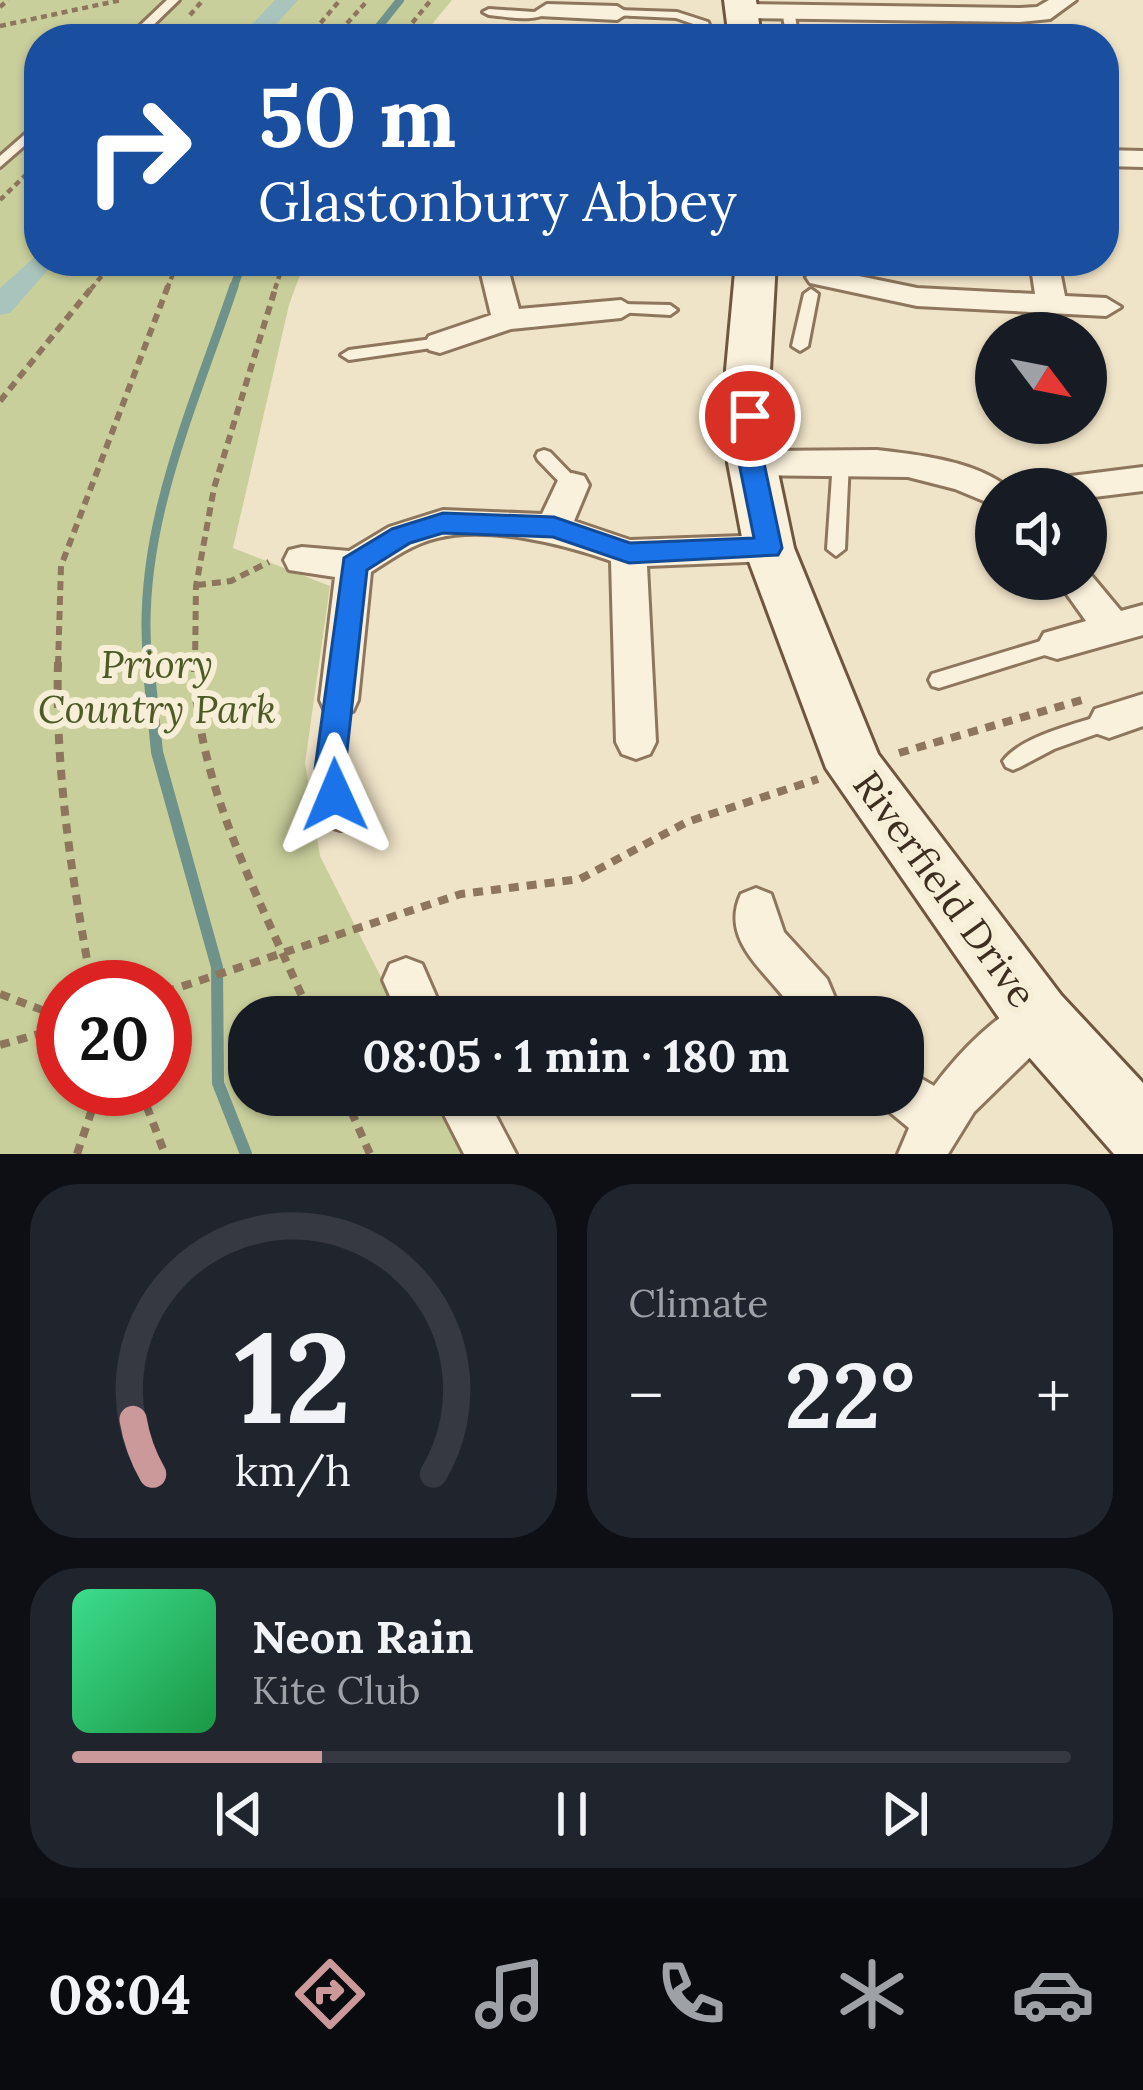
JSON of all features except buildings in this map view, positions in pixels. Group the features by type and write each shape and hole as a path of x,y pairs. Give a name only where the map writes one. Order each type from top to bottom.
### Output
{"street":[{"path":"742,17 790,22 867,5 1042,14 1066,0"},
{"path":"548,11 576,6 617,13"},
{"path":"496,276 506,320"},
{"name":"Riverfield Drive","path":"755,276 748,370 752,463 769,548 854,768 1038,1018 1143,1134"},
{"path":"1046,276 1052,304"},
{"path":"817,278 917,297 1106,307"},
{"path":"440,343 506,320 621,309"},
{"path":"752,463 841,461 935,468 975,485"},
{"path":"1107,484 1143,479"},
{"path":"554,527 572,485"},
{"path":"302,560 354,565 401,536 443,523 554,527 629,553 769,548"},
{"path":"629,553 636,742"},
{"path":"338,700 354,565"},
{"path":"1099,600 1128,624"},
{"path":"1057,644 1128,624"},
{"path":"756,908 764,943 811,996"},
{"path":"921,1122 1038,1018"},
{"path":"470,1116 491,1154"}],"lane":[{"path":"148,24 173,0"},
{"path":"490,12 535,16 548,11"},
{"path":"617,13 677,16 704,24"},
{"path":"0,163 24,141"},
{"path":"800,346 817,278"},
{"path":"621,309 670,310"},
{"path":"349,355 440,343"},
{"path":"544,456 572,485"},
{"path":"836,549 841,461"},
{"path":"939,680 1057,644"},
{"path":"338,700 330,769 340,820"},
{"path":"1013,761 1117,709"}],"path":[{"path":"0,8 8,0"},
{"path":"0,26 121,0"},
{"path":"320,24 340,0"},
{"path":"346,24 368,0"},
{"path":"411,24 431,0"},
{"path":"0,200 24,177"},
{"path":"0,401 102,276"},
{"path":"87,960 70,866 57,713 61,566 172,276"},
{"path":"279,276 214,488 196,586 194,696 225,814 301,996"},
{"path":"196,586 231,581 263,562 302,560"},
{"path":"879,759 1117,709"},
{"path":"192,983 461,894 580,879 687,822 833,773"},
{"path":"0,994 36,1010"},
{"path":"0,1045 36,1032"},
{"path":"77,1154 90,1116"},
{"path":"150,1116 165,1154"},
{"path":"353,1116 370,1154"}],"green space":[{"name":"Priory Country Park","path":"0,0 452,0 432,24 24,24 24,276 300,276 233,548 330,586 305,763 320,856 390,996 228,996 228,1116 450,1116 469,1154 0,1154"}],"waterway":[{"path":"264,24 287,0"},
{"path":"381,24 400,0"},
{"path":"0,306 28,276"},
{"path":"233,289 238,276"},
{"path":"148,665 146,616 158,520 185,425 234,286"},
{"path":"148,662 157,752 217,967 218,1083 246,1154"}],"route":[{"path":"335,795 330,769 354,565 401,536 443,523 554,527 629,553 769,548 752,463 750,416"}]}
